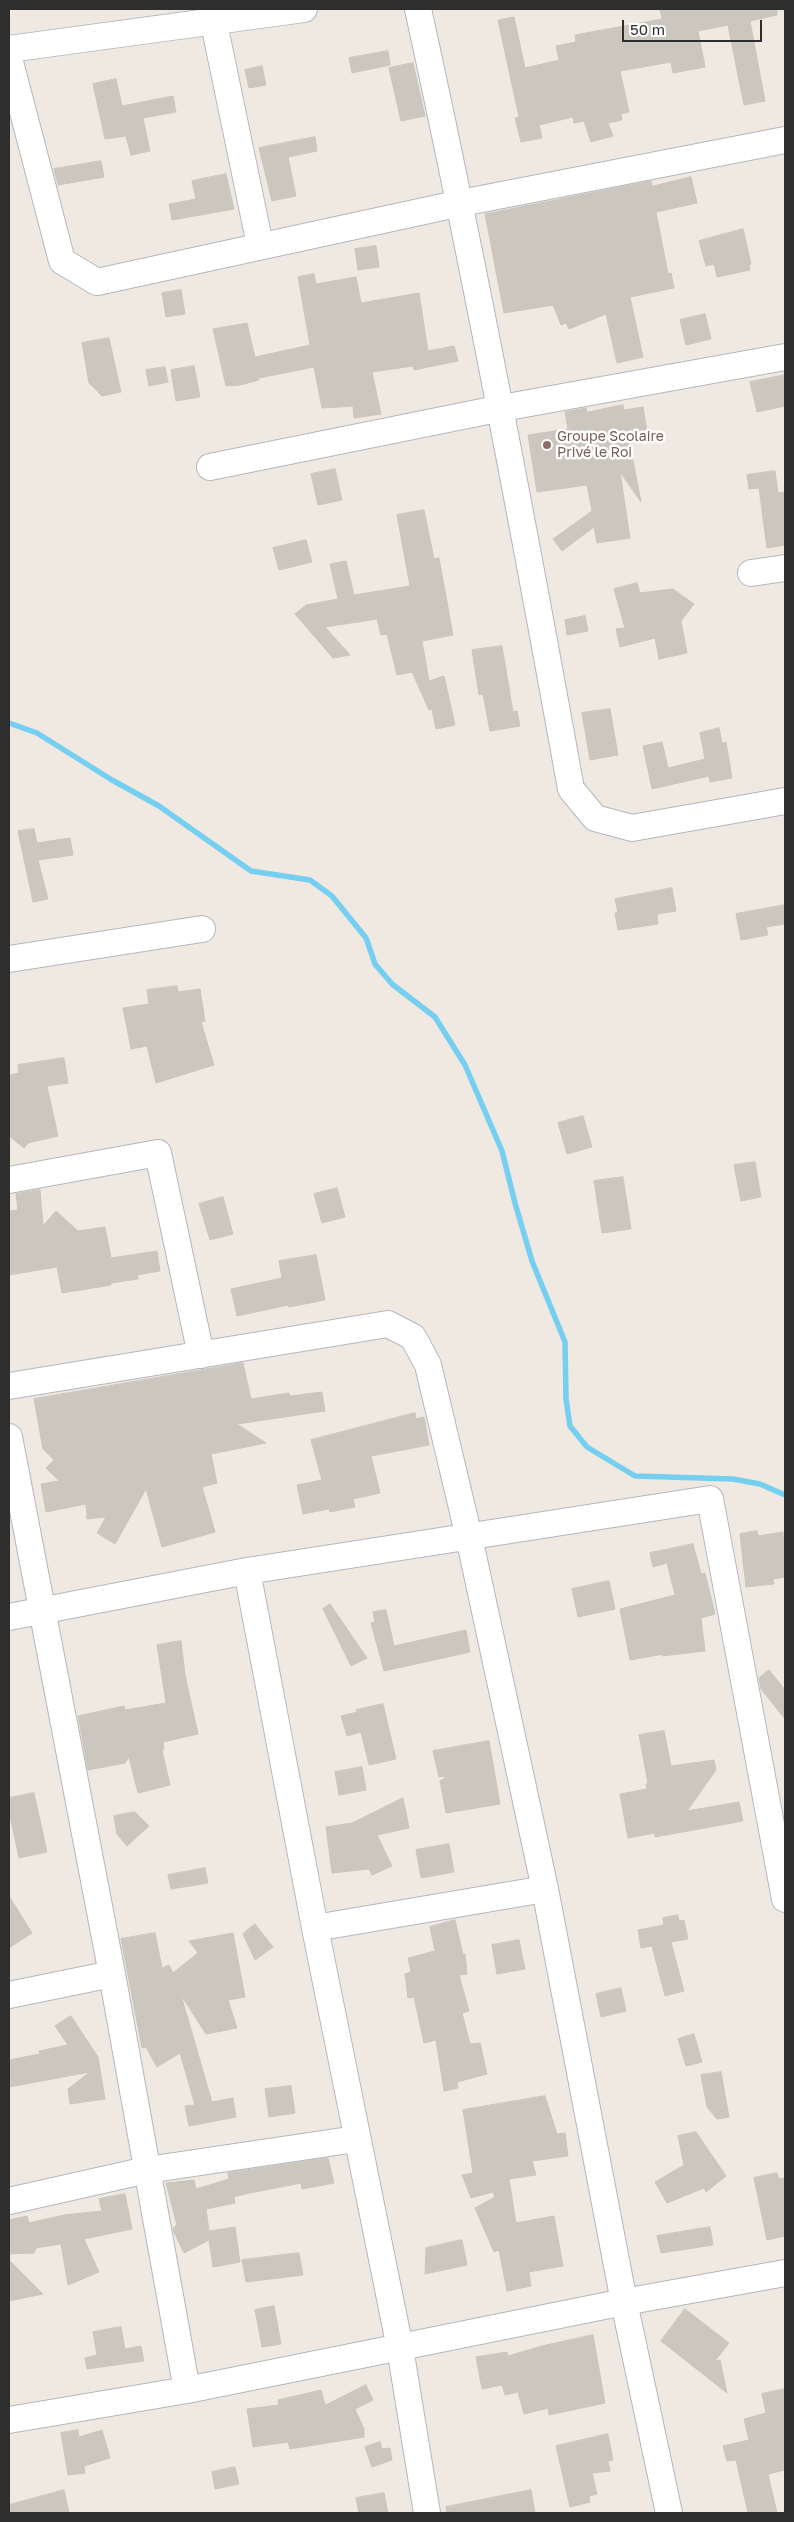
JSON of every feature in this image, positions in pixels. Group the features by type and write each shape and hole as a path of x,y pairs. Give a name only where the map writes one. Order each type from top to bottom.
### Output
{"street":[{"path":"9,50 212,16 304,9"},
{"path":"418,9 461,204 502,408 571,789 595,818 632,828 785,801"},
{"path":"212,16 260,245"},
{"path":"9,58 62,261 97,282 260,245 785,140"},
{"path":"210,467 502,408 785,357"},
{"path":"751,574 785,568"},
{"path":"9,959 202,929"},
{"path":"9,1180 158,1153 201,1355"},
{"path":"9,1386 388,1324 413,1337 428,1365 469,1537 545,1890 624,2302 669,2513"},
{"path":"9,1437 112,1974 187,2390"},
{"path":"9,1617 247,1571 710,1499 785,1899"},
{"path":"247,1571 356,2139 400,2348 427,2513"},
{"path":"315,1928 545,1890"},
{"path":"9,1995 112,1974"},
{"path":"9,2200 147,2170 356,2139"},
{"path":"9,2420 187,2390 624,2302 785,2273"}],"building":[{"path":"660,9 777,9 777,15 750,21 765,101 744,105 728,25 698,31 705,67 673,73 671,62 620,71 629,112 621,114 622,120 608,123 613,136 591,142 584,121 574,123 573,117 539,125 542,138 521,142 515,118 519,117 498,20 514,17 525,68 559,60 556,46 576,42 575,35 662,19"},
{"path":"388,51 390,65 352,73 349,58"},
{"path":"413,63 425,116 401,121 389,68"},
{"path":"262,66 266,85 249,88 245,70"},
{"path":"116,79 122,106 173,96 176,112 143,118 150,151 131,155 126,136 105,139 93,84"},
{"path":"315,137 317,151 288,157 296,196 272,201 259,148"},
{"path":"101,161 104,177 58,185 54,169"},
{"path":"226,174 234,209 172,220 169,204 196,199 192,181"},
{"path":"691,177 697,203 656,212 668,274 671,273 674,288 630,297 643,357 617,363 606,314 569,329 566,323 561,325 553,305 504,313 485,214 651,181 652,186"},
{"path":"743,229 751,264 749,266 750,270 717,277 714,264 706,266 699,241"},
{"path":"376,246 379,267 358,270 355,249"},
{"path":"314,274 316,284 356,277 361,303 419,293 428,351 454,346 458,361 414,370 413,366 372,372 381,414 354,418 353,406 322,408 314,367 259,378 259,380 240,385 226,386 213,329 247,323 255,357 310,345 298,277"},
{"path":"181,290 185,314 166,317 162,293"},
{"path":"705,314 711,339 686,345 680,320"},
{"path":"109,338 121,392 102,396 89,383 82,343"},
{"path":"194,366 200,397 176,401 171,370"},
{"path":"165,367 168,382 149,386 146,370"},
{"path":"785,375 785,406 757,412 750,382"},
{"path":"623,405 624,410 643,407 648,437 629,440 641,502 620,472 630,538 597,543 594,527 562,551 553,539 592,511 587,485 537,492 528,435 568,429 565,412 586,408 587,412"},
{"path":"335,469 342,500 318,505 311,474"},
{"path":"775,471 778,493 785,492 785,545 767,548 759,488 749,489 747,475"},
{"path":"424,510 434,559 439,558 453,635 422,641 429,681 444,676 455,725 436,729 432,709 429,710 412,672 397,675 387,634 381,635 377,619 325,627 350,655 333,658 295,614 306,605 338,599 330,564 346,561 354,595 410,586 397,515"},
{"path":"306,540 312,562 279,570 273,548"},
{"path":"637,583 640,593 673,589 694,604 681,621 687,653 659,659 655,638 620,647 616,629 625,628 614,589"},
{"path":"585,616 588,631 567,635 565,620"},
{"path":"502,646 513,712 517,711 520,726 490,731 483,694 479,695 472,650"},
{"path":"610,709 618,755 590,760 582,713"},
{"path":"719,728 722,743 726,742 732,778 710,782 709,776 652,789 643,746 662,742 668,768 705,759 700,733"},
{"path":"34,829 37,843 70,838 73,855 38,860 48,899 33,902 18,831"},
{"path":"672,888 676,911 657,914 658,924 618,930 615,913 618,913 615,899"},
{"path":"785,905 785,924 766,927 768,935 741,940 736,914"},
{"path":"177,986 178,992 200,989 205,1021 201,1022 214,1065 156,1083 147,1046 131,1049 123,1008 149,1004 147,990"},
{"path":"64,1058 68,1083 47,1086 58,1136 28,1143 24,1148 9,1136 9,1075 19,1073 18,1065"},
{"path":"583,1116 592,1147 567,1154 558,1123"},
{"path":"755,1162 761,1197 741,1201 734,1165"},
{"path":"623,1177 631,1229 602,1233 594,1181"},
{"path":"337,1188 345,1217 322,1223 314,1194"},
{"path":"40,1190 43,1226 56,1211 78,1231 105,1227 111,1258 157,1251 160,1271 137,1275 138,1279 62,1293 57,1267 9,1275 9,1211 18,1210 16,1194"},
{"path":"223,1197 233,1234 210,1240 199,1204"},
{"path":"316,1255 325,1300 289,1307 288,1305 237,1316 231,1289 282,1278 279,1261"},
{"path":"243,1363 251,1399 289,1393 290,1396 322,1392 325,1411 237,1424 266,1443 211,1454 217,1483 202,1487 215,1532 162,1547 146,1489 115,1544 97,1533 106,1517 87,1519 86,1504 46,1512 41,1484 59,1481 46,1468 54,1460 43,1449 34,1399"},
{"path":"415,1413 416,1419 424,1417 429,1445 371,1456 380,1493 353,1499 355,1507 330,1512 329,1509 303,1514 297,1485 322,1480 311,1440"},
{"path":"757,1531 758,1536 783,1532 785,1577 773,1579 774,1584 746,1587 740,1534"},
{"path":"693,1544 701,1574 705,1573 715,1614 701,1618 705,1651 662,1656 664,1654 630,1660 620,1609 675,1595 667,1563 653,1567 650,1553"},
{"path":"609,1581 615,1609 578,1617 572,1589"},
{"path":"330,1604 367,1658 351,1666 323,1609"},
{"path":"386,1610 394,1646 466,1630 470,1652 384,1671 371,1623 375,1622 373,1612"},
{"path":"181,1641 185,1675 198,1734 163,1742 164,1749 162,1750 170,1785 138,1793 129,1757 125,1763 88,1770 78,1716 124,1706 125,1710 166,1703 157,1645"},
{"path":"769,1670 785,1690 785,1719 761,1689 759,1678"},
{"path":"383,1704 396,1759 369,1765 361,1732 347,1736 341,1716 357,1712 356,1710"},
{"path":"664,1731 671,1766 714,1760 716,1770 687,1811 739,1802 743,1821 655,1837 655,1833 628,1838 620,1794 647,1789 646,1784 648,1783 639,1735"},
{"path":"489,1741 500,1804 446,1813 440,1781 445,1776 439,1777 433,1751"},
{"path":"362,1767 366,1790 339,1795 335,1772"},
{"path":"34,1793 47,1852 19,1858 9,1811 9,1798"},
{"path":"403,1798 409,1828 377,1835 392,1866 372,1875 369,1869 332,1873 326,1827 352,1823"},
{"path":"135,1812 149,1826 127,1846 117,1834 114,1816"},
{"path":"449,1844 454,1872 421,1878 416,1850"},
{"path":"205,1868 208,1883 171,1889 168,1875"},
{"path":"9,1896 32,1933 9,1948"},
{"path":"678,1915 679,1921 684,1920 688,1939 671,1942 684,1991 665,1996 652,1946 641,1948 638,1930 664,1925 663,1918"},
{"path":"455,1920 463,1955 465,1954 467,1974 459,1975 469,2011 462,2013 470,2044 480,2043 487,2074 457,2082 458,2088 444,2091 436,2040 424,2043 414,1997 408,1998 405,1974 411,1972 408,1958 435,1951 430,1927"},
{"path":"255,1924 273,1947 255,1960 243,1934"},
{"path":"155,1933 162,1968 169,1965 173,1973 198,1953 189,1941 233,1933 245,1997 228,2000 237,2028 206,2034 181,1995 212,2102 233,2098 236,2117 189,2126 185,2106 195,2105 180,2053 157,2067 146,2047 142,2048 121,1939"},
{"path":"519,1940 525,1969 497,1974 492,1945"},
{"path":"621,1988 626,2011 601,2017 596,1994"},
{"path":"71,2016 98,2057 105,2099 70,2104 68,2089 90,2072 9,2087 9,2060 40,2054 39,2051 68,2045 55,2026"},
{"path":"694,2034 702,2062 686,2066 678,2039"},
{"path":"721,2072 729,2117 717,2119 707,2107 701,2075"},
{"path":"291,2086 295,2113 269,2117 265,2089"},
{"path":"545,2096 557,2134 565,2133 568,2156 532,2161 536,2175 509,2179 516,2223 554,2216 563,2266 529,2272 531,2286 507,2291 499,2250 494,2252 475,2208 495,2197 493,2192 471,2198 462,2175 473,2173 463,2110"},
{"path":"696,2132 726,2176 706,2192 704,2188 667,2203 655,2182 684,2165 678,2136"},
{"path":"328,2158 334,2183 302,2189 301,2183 245,2194 234,2197 235,2203 206,2209 209,2231 235,2227 240,2262 213,2267 209,2240 184,2253 174,2232 173,2228 177,2225 166,2183 194,2180 196,2189 229,2179 228,2173"},
{"path":"777,2173 779,2179 785,2178 785,2236 767,2240 754,2178"},
{"path":"125,2194 132,2229 84,2239 99,2272 68,2285 61,2244 36,2248 34,2253 9,2254 9,2220 27,2216 29,2223 64,2215 102,2211 99,2199"},
{"path":"710,2227 713,2245 661,2253 657,2236"},
{"path":"462,2240 467,2265 425,2274 426,2248"},
{"path":"299,2253 303,2275 246,2282 242,2260"},
{"path":"9,2260 43,2294 9,2301"},
{"path":"274,2306 281,2344 262,2347 255,2310"},
{"path":"685,2309 729,2343 715,2361 720,2360 727,2393 661,2341"},
{"path":"121,2327 125,2349 141,2346 144,2361 87,2369 85,2358 97,2355 93,2332"},
{"path":"593,2335 605,2403 549,2415 548,2408 524,2414 518,2392 505,2395 502,2385 482,2389 476,2357 507,2352 508,2356 542,2346"},
{"path":"366,2385 373,2400 355,2409 364,2429 364,2437 290,2449 288,2442 253,2447 247,2409 279,2405 278,2400 321,2390 325,2405"},
{"path":"785,2389 785,2470 768,2474 777,2513 748,2513 736,2460 727,2461 723,2446 749,2440 744,2419 766,2413 762,2394"},
{"path":"78,2430 79,2437 102,2430 110,2458 84,2466 85,2473 68,2475 61,2433"},
{"path":"608,2434 613,2460 608,2461 610,2471 592,2473 597,2494 589,2496 590,2502 570,2507 556,2446"},
{"path":"380,2442 382,2449 390,2448 392,2460 372,2467 365,2447"},
{"path":"235,2467 239,2484 215,2489 212,2472"},
{"path":"64,2490 69,2513 9,2513 9,2505"},
{"path":"531,2490 535,2513 447,2513 446,2507"},
{"path":"384,2493 388,2513 359,2513 356,2498"}],"waterway":[{"path":"9,723 37,733 112,780 159,806 251,871 310,880 332,896 366,938 375,964 392,984 435,1017 465,1065 502,1151 532,1261 565,1342 566,1399 570,1426 587,1447 635,1476 733,1479 760,1484 785,1495"}],"place":[{"name":"Groupe Scolaire Privé le Roi","path":"547,445"}]}
